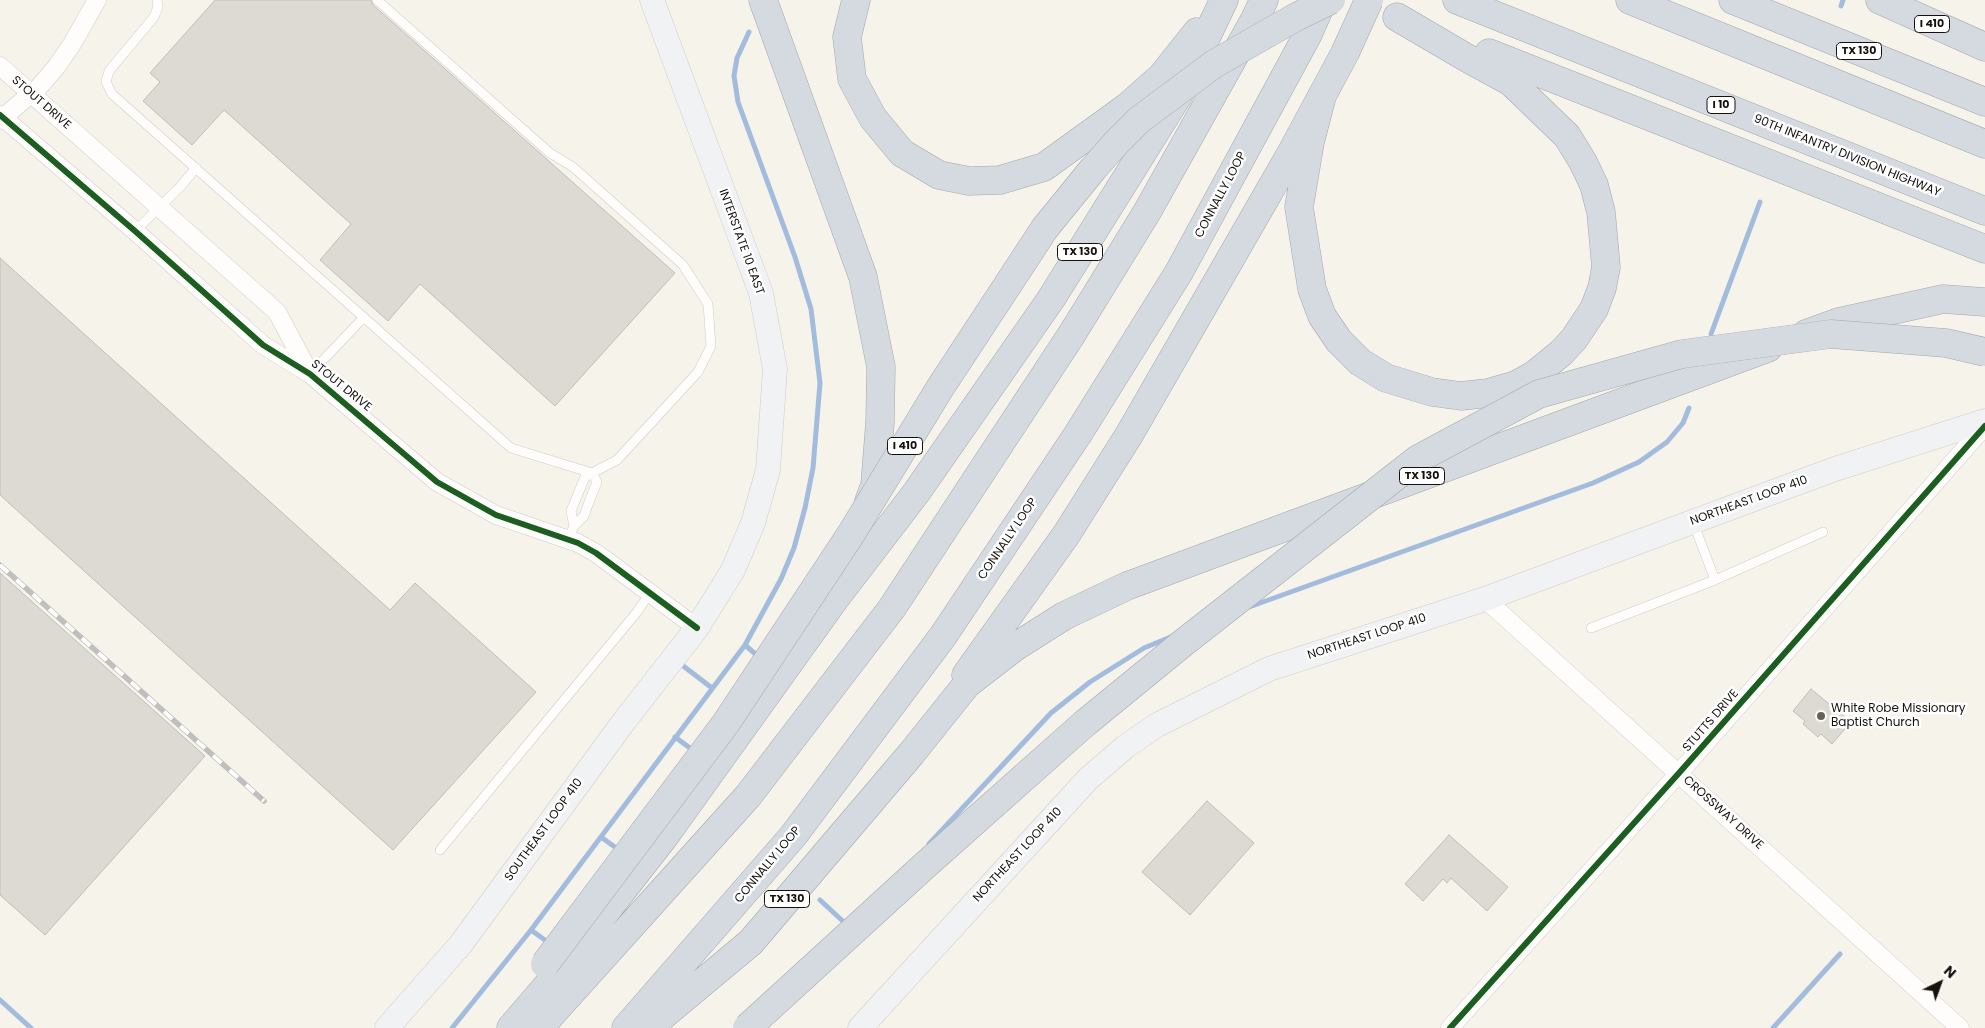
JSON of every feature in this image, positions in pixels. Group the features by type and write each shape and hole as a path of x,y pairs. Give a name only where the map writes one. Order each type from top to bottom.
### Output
{"highway":[{"path":"763,0 863,277 881,367 880,422 875,485 834,600"},
{"path":"856,0 847,37 852,79 873,118 902,153 939,175 969,181 1000,180 1044,168 1127,107 1162,76 1224,0"},
{"name":"TX 130","path":"511,1028 554,978 658,845 834,600 916,493 1051,299 1179,94 1224,0"},
{"name":"CONNALLY LOOP","path":"626,1028 794,836 943,636 1078,434 1179,272 1307,36 1323,0"},
{"name":"I 410","path":"491,1028 545,964 726,722 851,534 940,388 1045,228 1092,169 1139,120 1214,64 1296,17 1331,0"},
{"path":"1355,0 1985,249"},
{"path":"911,754 998,628 1066,535 1130,435 1289,157 1345,53 1369,0"},
{"name":"90TH INFANTRY DIVISION HIGHWAY","path":"1457,0 1985,211"},
{"path":"1630,0 1985,144"},
{"name":"TX 130","path":"1733,0 1985,102"},
{"name":"I 410","path":"1880,0 1985,47"},
{"path":"539,1028 748,796 892,608 1072,334 1147,212 1260,10"},
{"path":"1322,96 1310,142 1299,207 1312,289 1322,316 1339,341 1360,362 1386,378 1432,392 1461,396 1488,393 1516,385 1534,375 1561,353 1574,339 1594,309 1602,288 1606,267 1602,212 1594,184 1567,136 1511,82 1397,17"},
{"name":"TX 130","path":"648,1028 751,942 911,754 967,684 1015,647 1064,616 1127,586 1839,322 1943,299 1985,302"},
{"path":"747,1028 922,868 1084,724 1183,643 1426,455 1539,394 1682,354 1832,334 1946,343 1985,352"}],"main road":[{"name":"INTERSTATE 10 EAST","path":"652,0 761,294 775,369 768,470 753,522 733,570 697,628"},
{"name":"NORTHEAST LOOP 410","path":"864,1026 1088,779 1125,747 1157,725 1269,669 1485,599 1835,469 1985,422"},
{"name":"SOUTHEAST LOOP 410","path":"387,1028 461,944 625,720 697,628"}],"street":[{"path":"1,118 31,94 57,66 72,44 93,1"},
{"name":"STOUT DRIVE","path":"0,66 160,206 277,312 310,374"},
{"name":"STOUT DRIVE","path":"1,118 135,231 263,346 310,374 437,482 496,515 571,533 697,628"},
{"name":"STUTTS DRIVE","path":"1450,1028 1680,773 1985,426"},
{"name":"CROSSWAY DRIVE","path":"1485,599 1680,773 1960,1028"}],"lane":[{"path":"157,0 158,7 154,17 109,71 106,82 112,94 511,448 591,477"},
{"path":"376,0 550,153 573,168 683,265 708,304 711,346 698,372 617,460 591,477 571,511 571,533"},
{"path":"135,231 196,168"},
{"path":"310,374 364,317"},
{"path":"571,533 584,516 591,477"},
{"path":"1693,522 1715,580"},
{"path":"1591,628 1715,580 1823,532"},
{"path":"440,850 637,612 650,593"}],"building":[{"path":"215,0 371,0 373,5 675,273 555,406 420,284 388,321 320,260 351,224 224,110 192,145 143,101 160,82 150,73"},
{"path":"0,258 390,610 415,583 536,692 393,850 0,495"},
{"path":"0,573 205,756 45,935 0,895"},
{"name":"White Robe Missionary Baptist Church","path":"1811,689 1851,722 1832,744 1821,734 1818,737 1803,724 1805,721 1793,711"},
{"path":"1207,801 1254,843 1190,915 1142,872"},
{"path":"1449,835 1508,887 1487,911 1451,878 1447,883 1443,879 1423,901 1405,884"}],"waterway":[{"path":"1841,6 1843,0"},
{"path":"452,1028 531,930 745,645 781,579 794,548 813,468 820,383 811,309 795,257 738,102 734,76 737,58 749,32"},
{"path":"1711,334 1760,202"},
{"path":"1249,607 1593,483 1639,462 1667,442 1683,423 1689,408"},
{"path":"929,844 1051,713 1090,682 1144,648 1173,636"},
{"path":"745,645 760,658"},
{"path":"682,665 712,688"},
{"path":"675,737 694,751"},
{"path":"601,837 619,850"},
{"path":"820,900 847,925"},
{"path":"531,930 549,943"},
{"path":"1773,1028 1840,954"},
{"path":"0,1000 31,1028"}],"railway":[{"path":"0,565 264,801"}],"cycle path":[{"path":"0,115 135,231 263,345 310,374 437,482 496,515 578,543 596,553 697,628"},
{"path":"1450,1028 1679,773 1985,426"}],"place":[{"name":"White Robe Missionary Baptist Church","path":"1821,716"}]}
